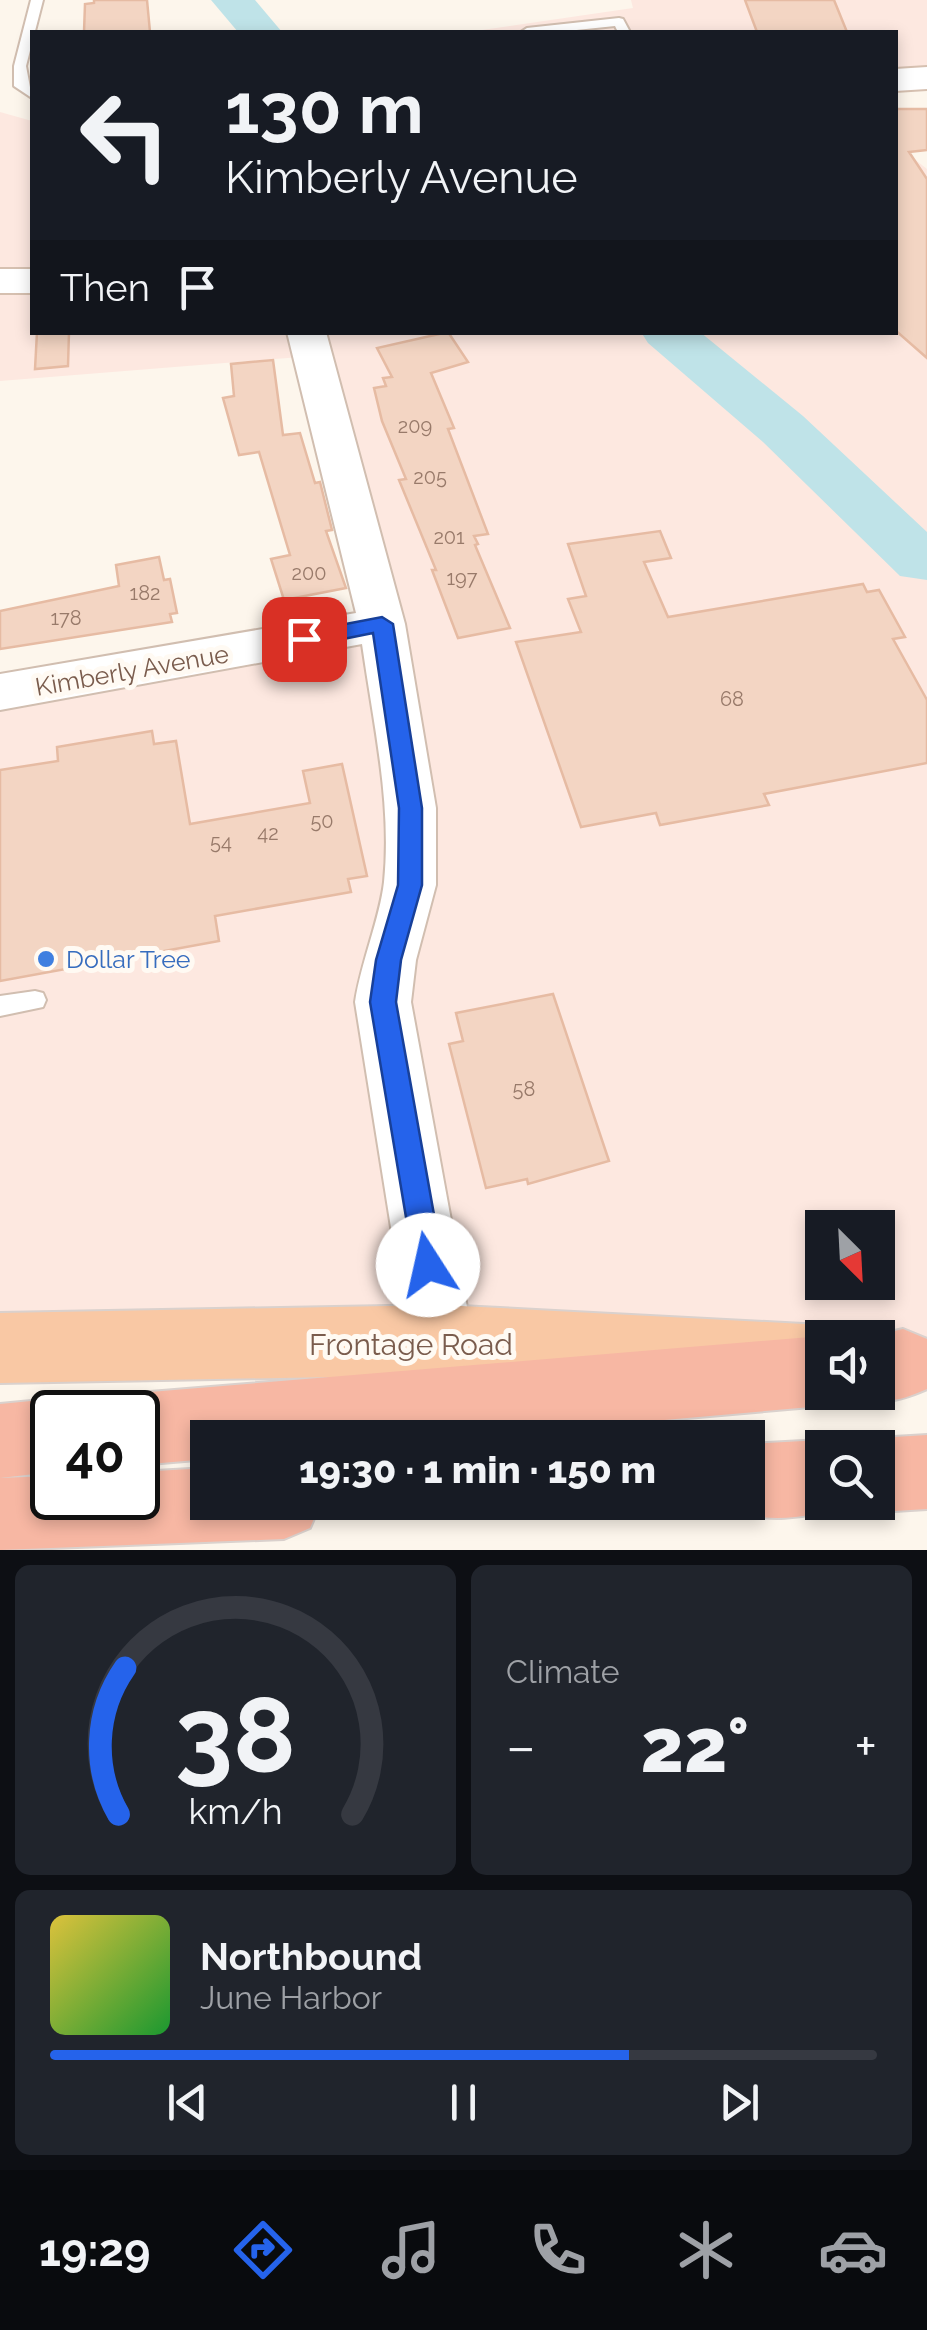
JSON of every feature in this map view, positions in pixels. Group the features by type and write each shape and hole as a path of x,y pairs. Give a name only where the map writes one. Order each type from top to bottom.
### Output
{"highway":[{"name":"Frontage Road","path":"0,1348 442,1340 805,1359"},
{"path":"160,1427 805,1372"},
{"path":"0,1441 30,1438"},
{"path":"895,1473 927,1472"},
{"path":"765,1480 805,1478"},
{"path":"0,1516 190,1507"}],"main road":[{"path":"898,80 927,78"},
{"path":"0,281 30,281"}],"street":[{"path":"307,335 382,624 411,808 410,885 389,960 383,1002 442,1340"},
{"name":"Kimberly Avenue","path":"0,692 186,662 382,624"}],"lane":[{"path":"30,93 21,86 20,66 37,0"},
{"path":"545,30 619,22 623,30"},
{"path":"0,1006 35,1000"}],"shaded area":[{"path":"631,0 927,0 927,74 898,74 898,30 482,30 633,8"},
{"path":"0,112 30,120 30,335 898,335 898,146 927,169 927,1363 895,1363 895,1320 805,1320 805,1359 441,1340 0,1348 0,692 381,624 312,356 0,381"}],"building":[{"path":"147,0 150,30 84,30 85,4"},
{"path":"745,0 834,0 846,30 756,30"},
{"path":"898,109 927,109 927,150 909,152 927,179 927,358 898,333"},
{"path":"37,335 69,335 68,366 35,369"},
{"path":"450,335 468,362 431,373 454,428 448,429 488,534 474,536 478,544 475,545 510,628 458,638 432,570 436,570 399,480 406,479 382,421 374,388 386,386 383,378 392,377 377,348"},
{"path":"273,360 283,435 300,433 315,483 320,482 332,530 326,531 346,588 284,600 271,559 290,555 259,452 239,455 223,398 234,396 231,364"},
{"path":"660,531 671,558 644,562 668,617 863,584 867,592 879,590 905,637 893,639 927,700 927,763 764,794 769,805 660,825 656,813 581,827 516,642 581,632 568,599 586,596 568,544"},
{"path":"159,557 164,580 170,579 177,613 170,614 172,622 0,649 0,611 119,586 116,565"},
{"path":"152,731 154,744 176,741 190,824 310,803 303,771 342,764 367,876 348,879 351,892 215,916 219,941 0,981 0,770 58,761 57,747"},
{"path":"553,994 609,1161 528,1184 527,1179 486,1188 449,1044 463,1041 456,1013"}],"waterway":[{"path":"232,0 259,30"},
{"path":"671,335 783,429 921,561"}],"place":[{"name":"Dollar Tree","path":"46,959"}],"route":[{"path":"304,639 382,624 411,808 410,885 389,960 383,1002 428,1265"}]}
